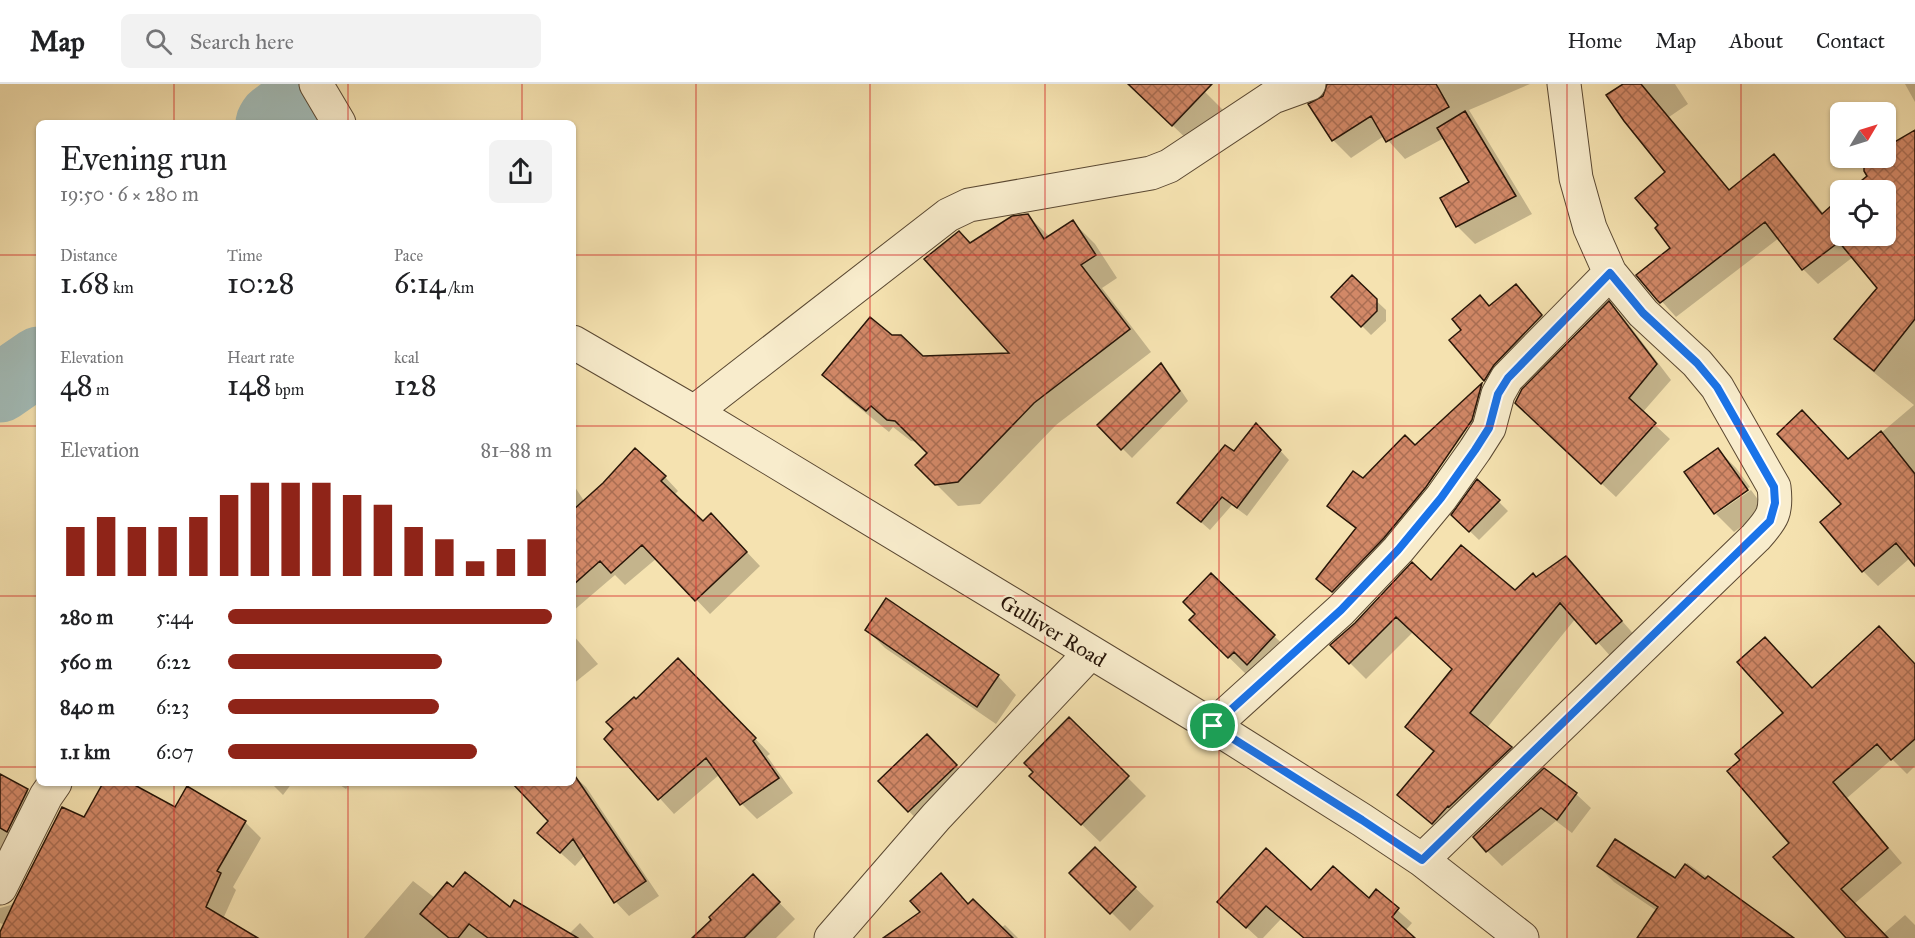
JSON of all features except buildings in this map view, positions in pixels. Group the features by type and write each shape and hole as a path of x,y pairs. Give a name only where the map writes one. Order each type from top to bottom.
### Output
{"street":[{"path":"316,84 337,120"},
{"path":"694,412 948,215 969,205 1151,173 1169,166 1273,97 1309,84"},
{"path":"1422,860 1770,521 1775,503 1774,487 1717,387 1697,363 1643,313 1610,273 1590,228 1576,178 1564,84"},
{"path":"1213,726 1341,610 1398,550 1441,498 1475,450 1489,428 1498,394 1508,378 1610,273"},
{"name":"Gulliver Road","path":"576,344 694,412 1213,726 1422,860 1522,938"},
{"path":"831,938 936,817 1090,653"},
{"path":"0,888 53,786"}],"waterway":[{"path":"272,120 299,99"},
{"path":"0,388 36,363"}],"route":[{"path":"1610,273 1643,313 1697,363 1717,387 1774,487 1775,503 1770,521 1756,537 1422,860 1213,726 1341,610 1398,550 1441,498 1475,450 1489,428 1498,394 1508,378 1610,273"}]}
